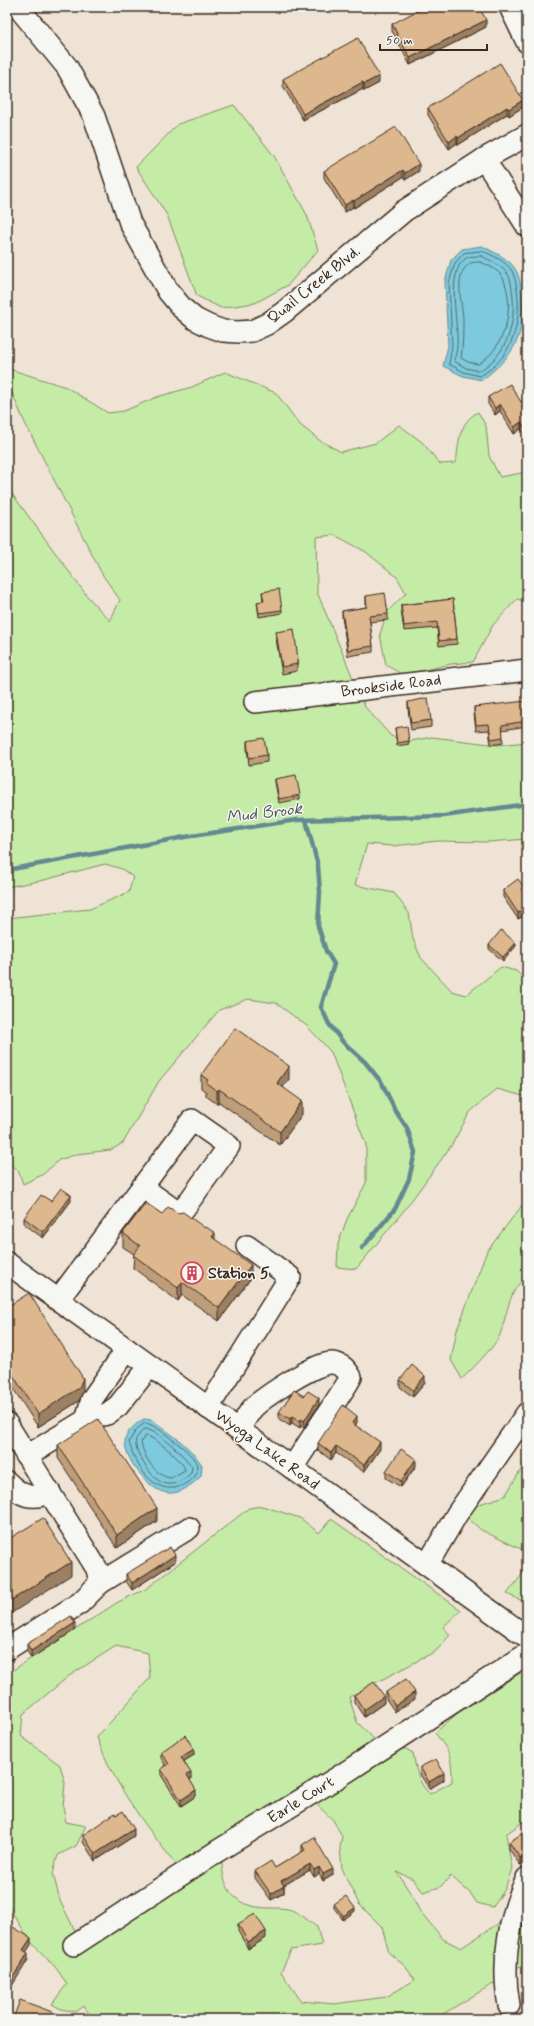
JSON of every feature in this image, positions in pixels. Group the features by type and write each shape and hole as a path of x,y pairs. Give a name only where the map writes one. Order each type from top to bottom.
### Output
{"street":[{"name":"Quail Creek Blvd.","path":"18,7 67,67 94,116 130,223 168,291 182,308 195,319 223,331 252,331 267,324 284,312 404,211 484,159 527,135"},
{"path":"510,7 527,42"},
{"path":"484,159 527,226"},
{"name":"Brookside Road","path":"255,702 527,670"},
{"path":"58,1300 142,1187"},
{"path":"208,1408 290,1277 247,1246"},
{"name":"Wyoga Lake Road","path":"7,1263 527,1637"},
{"path":"86,1420 92,1399 127,1349"},
{"path":"239,1430 252,1409 267,1396 312,1369 330,1362 344,1366 351,1376 347,1384 292,1468"},
{"path":"27,1456 86,1420 107,1414 118,1406 150,1366"},
{"path":"427,1565 457,1514 527,1413"},
{"path":"8,1430 27,1456 97,1569 100,1583"},
{"path":"7,1482 25,1495 38,1497 50,1493"},
{"path":"7,1649 80,1603 100,1583 189,1528"},
{"name":"Earle Court","path":"74,1945 216,1852 352,1768 527,1654"},
{"path":"509,2005 505,1987 510,1932 516,1901 527,1878"}],"green space":[{"path":"234,105 274,156 307,215 318,250 288,285 255,303 221,308 197,296 167,215 136,167 178,124"},
{"path":"9,369 66,387 108,413 124,411 157,397 192,387 225,372 276,393 300,425 319,440 341,452 376,443 399,425 422,442 440,464 456,463 459,441 463,428 471,417 478,412 486,426 489,456 500,477 527,472 527,602 517,599 493,625 473,662 451,664 403,675 386,665 380,634 387,612 406,593 397,577 366,552 335,535 316,537 317,592 365,707 391,736 406,742 432,737 498,745 527,742 527,839 488,842 438,841 393,846 367,844 355,885 394,893 409,913 413,939 421,958 452,991 466,995 501,967 516,971 527,981 527,1097 497,1089 470,1112 451,1146 406,1208 356,1269 337,1267 338,1244 347,1219 366,1183 366,1145 331,1052 307,1026 276,1003 248,999 219,1010 159,1081 123,1143 111,1150 77,1154 59,1160 42,1175 23,1184 18,1170 7,1161 7,918 90,909 129,892 133,877 122,869 105,864 44,880 7,887 7,487 87,596 110,621 120,600 102,574 24,421 7,381"},
{"path":"527,1199 527,1277 516,1288 512,1296 502,1329 496,1342 462,1379 451,1360 457,1330 487,1251"},
{"path":"527,1455 527,1552 481,1530 466,1516 476,1505 505,1496 522,1468"},
{"path":"262,1506 300,1518 319,1533 331,1519 461,1610 443,1627 450,1635 436,1651 349,1697 357,1722 374,1739 340,1776 184,1874 134,1809 113,1773 97,1737 150,1678 148,1653 116,1646 69,1676 23,1714 21,1736 60,1765 65,1783 63,1807 66,1822 86,1826 76,1846 58,1855 53,1873 60,1901 85,1950 222,1861 222,1869 226,1885 230,1892 241,1902 257,1907 284,1908 292,1910 317,1927 322,1945 291,1950 281,1972 301,2001 334,2004 386,1997 415,1980 405,1966 389,1953 382,1927 359,1904 342,1868 340,1848 342,1836 333,1820 312,1800 397,1749 406,1749 413,1753 420,1781 430,1794 452,1782 451,1761 449,1755 435,1733 462,1709 527,1669 527,1819 506,1834 512,1868 505,1889 493,1907 477,1903 470,1893 451,1876 440,1887 423,1892 413,1879 397,1872 419,1910 443,1939 461,1948 511,1915 527,1902 527,1963 435,2019 92,2019 84,2006 76,2012 61,2009 52,2004 67,1984 56,1968 31,1942 7,1904 7,1674 118,1602 146,1589 249,1508"},
{"path":"527,1557 527,1600 525,1602 507,1594 521,1576"}],"water":[{"path":"482,246 505,258 515,269 521,286 522,323 510,354 482,380 463,376 443,366 448,346 445,282 451,260 462,249"},
{"path":"144,1419 152,1420 179,1440 194,1454 202,1465 201,1476 183,1490 175,1493 160,1491 145,1479 131,1461 127,1453 125,1439 132,1429"}],"building":[{"path":"424,7 479,7 486,20 410,58 392,24"},
{"path":"358,38 379,76 364,84 363,82 303,114 283,79"},
{"path":"500,63 523,100 509,109 507,107 458,138 457,136 449,142 428,108"},
{"path":"396,127 419,164 405,173 403,170 354,201 353,200 345,205 324,171"},
{"path":"510,384 521,402 524,399 527,404 527,431 521,422 514,427 500,404 495,408 488,397"},
{"path":"279,589 282,610 259,613 257,602 264,601 262,592"},
{"path":"385,593 388,614 369,616 373,646 348,650 342,611 367,607 366,596"},
{"path":"453,599 457,639 439,641 437,622 404,626 401,605"},
{"path":"294,629 298,659 297,664 282,667 276,632"},
{"path":"428,698 431,720 411,723 408,702"},
{"path":"526,701 527,721 502,725 503,737 491,739 489,724 476,725 474,707"},
{"path":"407,726 409,741 397,743 395,728"},
{"path":"264,738 267,755 249,758 247,741"},
{"path":"296,775 300,795 279,799 275,779"},
{"path":"518,879 527,891 527,907 518,913 503,890"},
{"path":"501,930 516,943 503,957 489,945"},
{"path":"235,1028 289,1066 277,1083 302,1101 280,1132 219,1089 217,1091 206,1083 208,1080 201,1075"},
{"path":"61,1188 71,1195 43,1232 24,1218 41,1195 51,1201"},
{"name":"Station 5","path":"146,1203 162,1214 168,1207 178,1213 183,1212 205,1228 206,1227 215,1233 212,1237 251,1265 219,1308 182,1282 178,1288 133,1255 140,1246 123,1233"},
{"path":"29,1293 83,1378 79,1388 38,1414 7,1366 7,1307"},
{"path":"412,1365 425,1376 413,1390 400,1380"},
{"path":"294,1390 304,1396 308,1391 319,1398 304,1421 301,1419 300,1421 292,1416 290,1419 279,1412"},
{"path":"343,1405 357,1416 352,1423 380,1442 364,1465 336,1446 331,1453 318,1443"},
{"path":"98,1419 157,1508 117,1535 58,1445"},
{"path":"401,1449 416,1459 401,1481 386,1471"},
{"path":"43,1518 71,1562 7,1603 7,1540"},
{"path":"170,1547 175,1555 132,1583 126,1574"},
{"path":"71,1616 75,1623 31,1651 27,1644"},
{"path":"406,1679 415,1692 395,1706 386,1692"},
{"path":"374,1682 384,1696 364,1710 354,1695"},
{"path":"185,1735 194,1749 181,1757 191,1773 187,1775 196,1790 181,1800 161,1769 169,1764 161,1752"},
{"path":"436,1759 444,1773 429,1782 420,1767"},
{"path":"123,1811 134,1829 95,1854 83,1835 115,1813 116,1815"},
{"path":"526,1831 527,1853 520,1858 509,1842"},
{"path":"314,1837 333,1869 323,1874 319,1867 314,1870 310,1864 281,1881 284,1886 271,1894 255,1871 271,1861 275,1868 305,1850 302,1845"},
{"path":"346,1896 355,1908 343,1916 334,1904"},
{"path":"255,1914 266,1931 248,1942 238,1924"},
{"path":"13,1927 31,1938 23,1950 28,1953 7,1987 7,1938"},
{"path":"20,2000 71,2019 13,2019"}],"waterway":[{"name":"Mud Brook","path":"7,870 185,837 297,820 444,816 527,804"},
{"path":"306,820 318,866 320,892 318,926 326,951 334,964 321,1007 329,1024 343,1042 365,1062 382,1083 395,1110 407,1128 415,1152 409,1179 395,1209 362,1248"}],"place":[{"name":"Station 5","path":"192,1273"}]}
